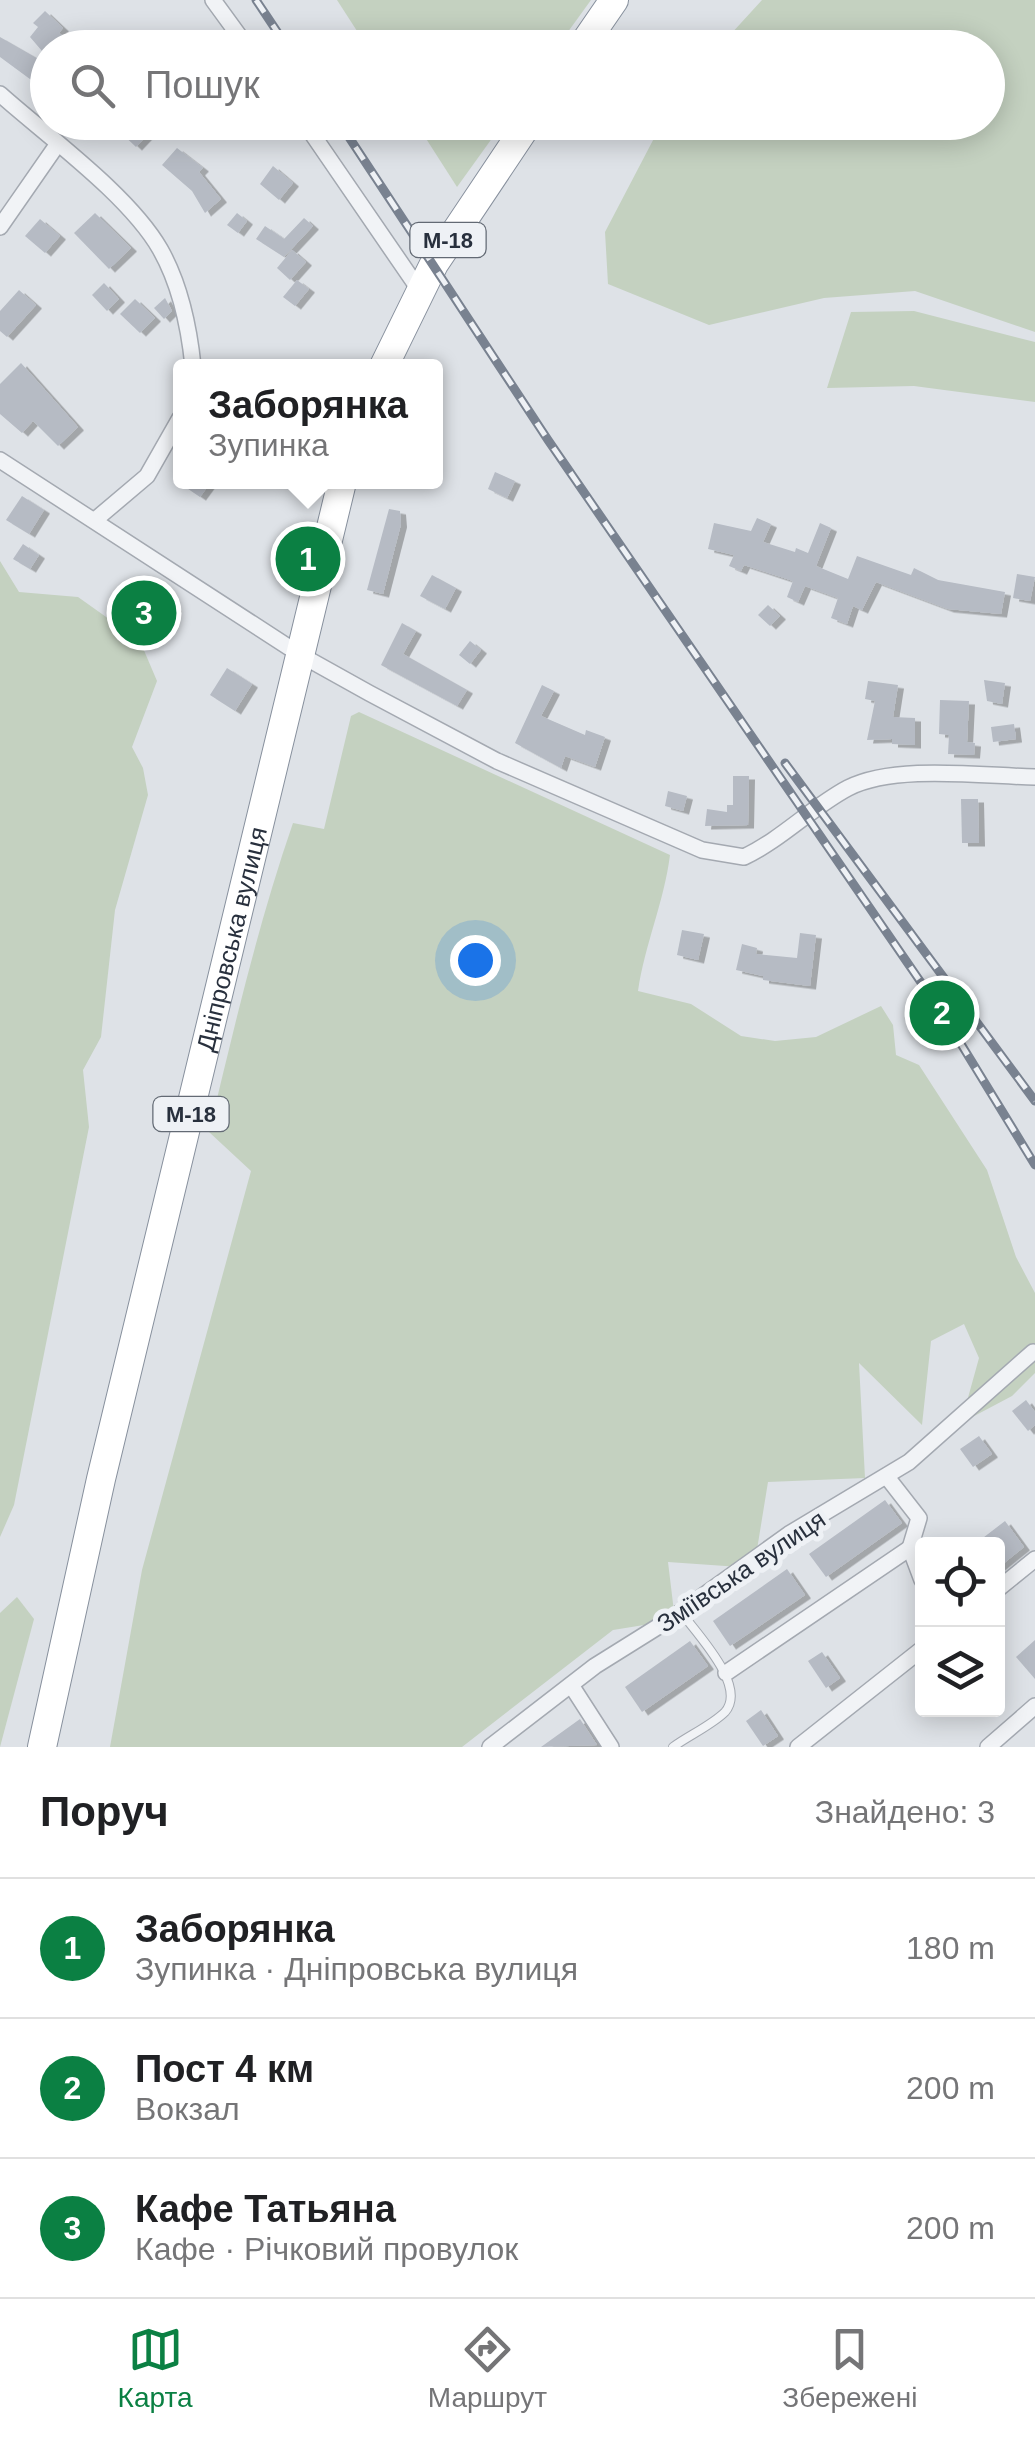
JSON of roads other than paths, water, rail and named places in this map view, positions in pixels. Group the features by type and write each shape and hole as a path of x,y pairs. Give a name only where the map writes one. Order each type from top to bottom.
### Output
{"highway":[{"path":"593,30 614,0"},
{"name":"М-18","path":"387,359 448,240 516,140"},
{"name":"Дніпровська вулиця","path":"42,1747 101,1479 340,489"}],"street":[{"path":"213,0 235,30"},
{"path":"0,94 30,121"},
{"path":"51,140 112,192 160,248 188,325 192,359"},
{"path":"316,140 420,291"},
{"path":"0,227 57,145"},
{"path":"95,520 147,476 173,430"},
{"path":"0,460 299,654 497,761 727,857 756,852 846,789 866,780 902,776 1035,777"},
{"name":"Зміївська вулиця","path":"490,1747 571,1685 789,1534 886,1477 1033,1352"},
{"path":"886,1477 919,1518 910,1548 915,1561"},
{"path":"726,1674 910,1548"},
{"path":"1005,1584 1035,1560"},
{"path":"798,1747 915,1655"},
{"path":"571,1685 611,1747"},
{"path":"988,1747 1035,1706"}],"lane":[{"path":"672,1747 724,1712 731,1699 726,1674 681,1612"}],"railway":[{"path":"256,0 276,30"},
{"path":"351,140 548,440 942,1013 1035,1165"},
{"path":"785,763 1035,1101"}],"place":[{"name":"Заборянка","path":"308,559"},
{"name":"Кафе Татьяна","path":"144,613"},
{"name":"Пост 4 км","path":"942,1013"}]}
